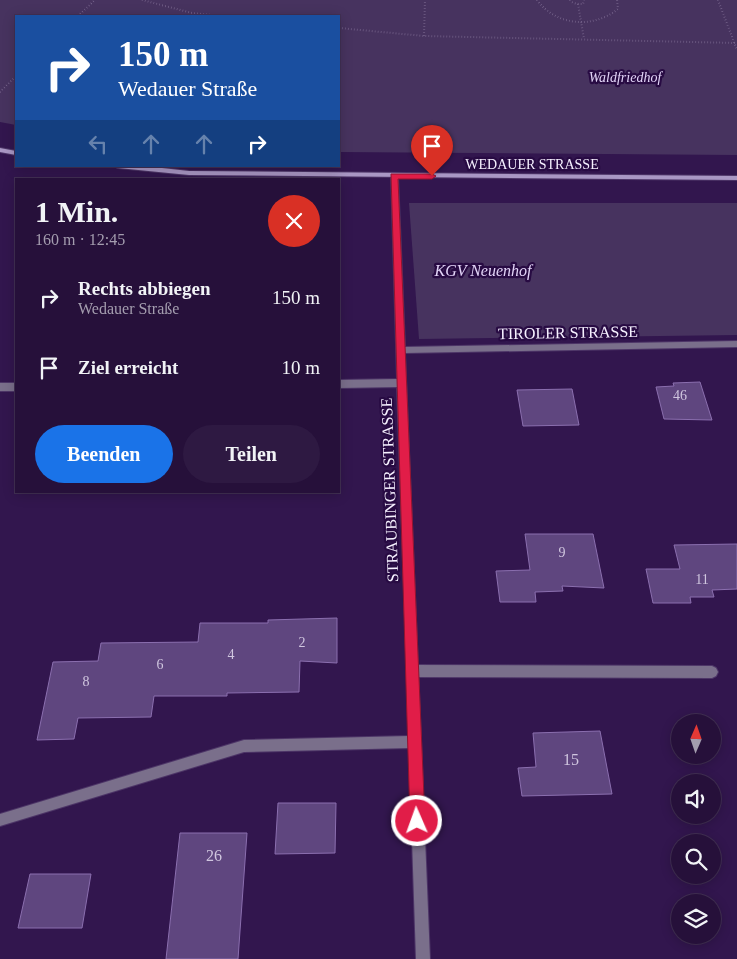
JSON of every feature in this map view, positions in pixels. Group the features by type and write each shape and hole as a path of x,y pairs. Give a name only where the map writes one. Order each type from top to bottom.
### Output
{"street":[{"path":"0,150 15,153"},
{"name":"WEDAUER STRASSE","path":"128,167 189,173 737,178"},
{"name":"STRAUBINGER STRASSE","path":"394,176 423,959"},
{"name":"TIROLER STRASSE","path":"400,350 737,344"},
{"path":"340,384 401,383"},
{"path":"0,387 15,387"},
{"path":"412,671 712,672"},
{"path":"0,820 244,746 414,742"}],"path":[{"path":"79,15 95,0"},
{"path":"142,0 192,13 212,15"},
{"path":"422,0 425,0 424,36"},
{"path":"537,0 540,6 553,16 581,22 600,20 612,15 618,9 618,0"},
{"path":"570,0 574,4 583,4 584,0"},
{"path":"718,0 736,43 737,50"},
{"path":"578,4 584,39"},
{"path":"340,28 424,36 736,43"},
{"path":"0,92 15,77"}],"green space":[{"name":"Waldfriedhof","path":"0,0 737,0 737,155 340,152 340,15 15,15 15,125 0,122"},
{"name":"KGV Neuenhof","path":"409,203 737,203 737,335 419,339"}],"building":[{"path":"700,382 712,420 664,419 656,387 674,386 673,383"},
{"path":"572,389 579,425 523,426 517,390"},
{"path":"525,534 593,534 604,588 562,586 563,591 535,592 536,602 500,602 496,571 530,570"},
{"path":"737,544 737,589 712,590 714,597 690,597 691,603 653,603 646,569 680,569 674,545"},
{"path":"337,618 337,663 300,661 299,692 227,693 227,696 154,696 151,717 78,718 74,739 37,740 53,662 98,661 101,643 198,642 200,623 268,623 268,620"},
{"path":"600,731 612,794 522,796 518,768 536,767 533,733"},
{"path":"278,803 336,803 335,853 275,854"},
{"path":"180,833 247,833 238,959 166,959"},
{"path":"30,874 91,874 82,928 18,928"}],"route":[{"path":"417,821 394,176 432,176"}]}
